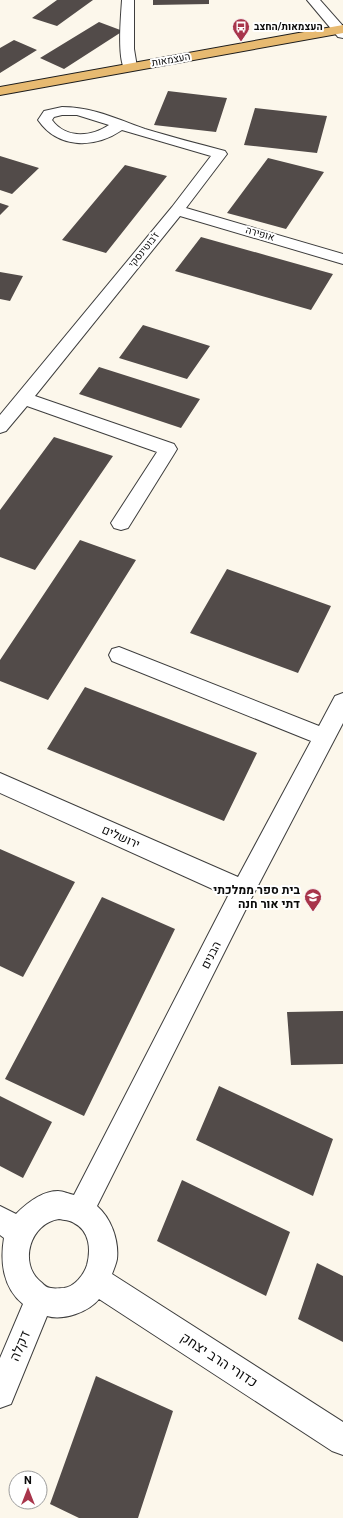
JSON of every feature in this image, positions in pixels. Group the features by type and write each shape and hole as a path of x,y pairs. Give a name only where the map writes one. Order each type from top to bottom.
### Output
{"main road":[{"name":"העצמאות","path":"0,91 130,67 342,34"},
{"name":"העצמאות","path":"0,102 342,34"}],"street":[{"path":"128,0 127,50 130,67"},
{"path":"313,0 342,34"},
{"name":"ז'בוטינסקי","path":"0,427 177,210 220,154 119,125"},
{"name":"אופירה","path":"177,210 343,258"},
{"path":"24,398 168,449 121,523"},
{"path":"119,655 324,737"},
{"name":"הבנים","path":"82,1210 243,891 343,702"},
{"name":"ירושלים","path":"0,783 243,891"},
{"path":"70,1205 82,1210 91,1217 99,1228 103,1240 104,1254 102,1267 96,1280 77,1298 64,1303 52,1303 40,1299 29,1292 21,1282 16,1271 15,1250 10,1225 28,1220 37,1212 48,1207 70,1205"},
{"name":"כדורי הרב יצחק","path":"96,1280 343,1440"},
{"name":"דקלה","path":"0,1393 40,1299"}],"building":[{"path":"57,0 93,0 57,26 32,18"},
{"path":"153,0 209,0 209,4 153,5"},
{"path":"99,22 123,31 64,69 40,58"},
{"path":"14,40 37,50 0,73 0,48"},
{"path":"168,91 227,98 216,132 154,125"},
{"path":"255,108 327,116 317,153 244,145"},
{"path":"0,156 39,168 12,194 0,190"},
{"path":"268,158 324,172 286,229 227,213"},
{"path":"125,165 167,176 106,253 62,240"},
{"path":"0,203 9,206 0,215"},
{"path":"201,237 333,274 311,310 175,271"},
{"path":"0,272 23,276 10,301 0,299"},
{"path":"143,325 210,346 187,379 119,358"},
{"path":"99,367 200,399 181,428 79,394"},
{"path":"54,437 113,456 35,570 0,557 0,510"},
{"path":"80,540 136,560 48,700 0,681 0,660"},
{"path":"227,569 331,606 298,673 190,633"},
{"path":"85,687 257,753 224,821 47,749"},
{"path":"0,849 75,882 23,977 0,966"},
{"path":"102,897 175,929 84,1116 5,1079"},
{"path":"343,1011 343,1064 291,1065 287,1012"},
{"path":"219,1086 333,1139 313,1196 196,1140"},
{"path":"0,1096 52,1122 23,1178 0,1166"},
{"path":"182,1180 290,1232 266,1296 157,1241"},
{"path":"317,1263 343,1276 343,1342 298,1319"},
{"path":"96,1376 173,1411 138,1518 79,1518 50,1504"}],"place":[{"name":"העצמאות/החצב","path":"241,42"},
{"name":"בית ספר ממלכתי דתי אור חנה","path":"313,912"}]}
